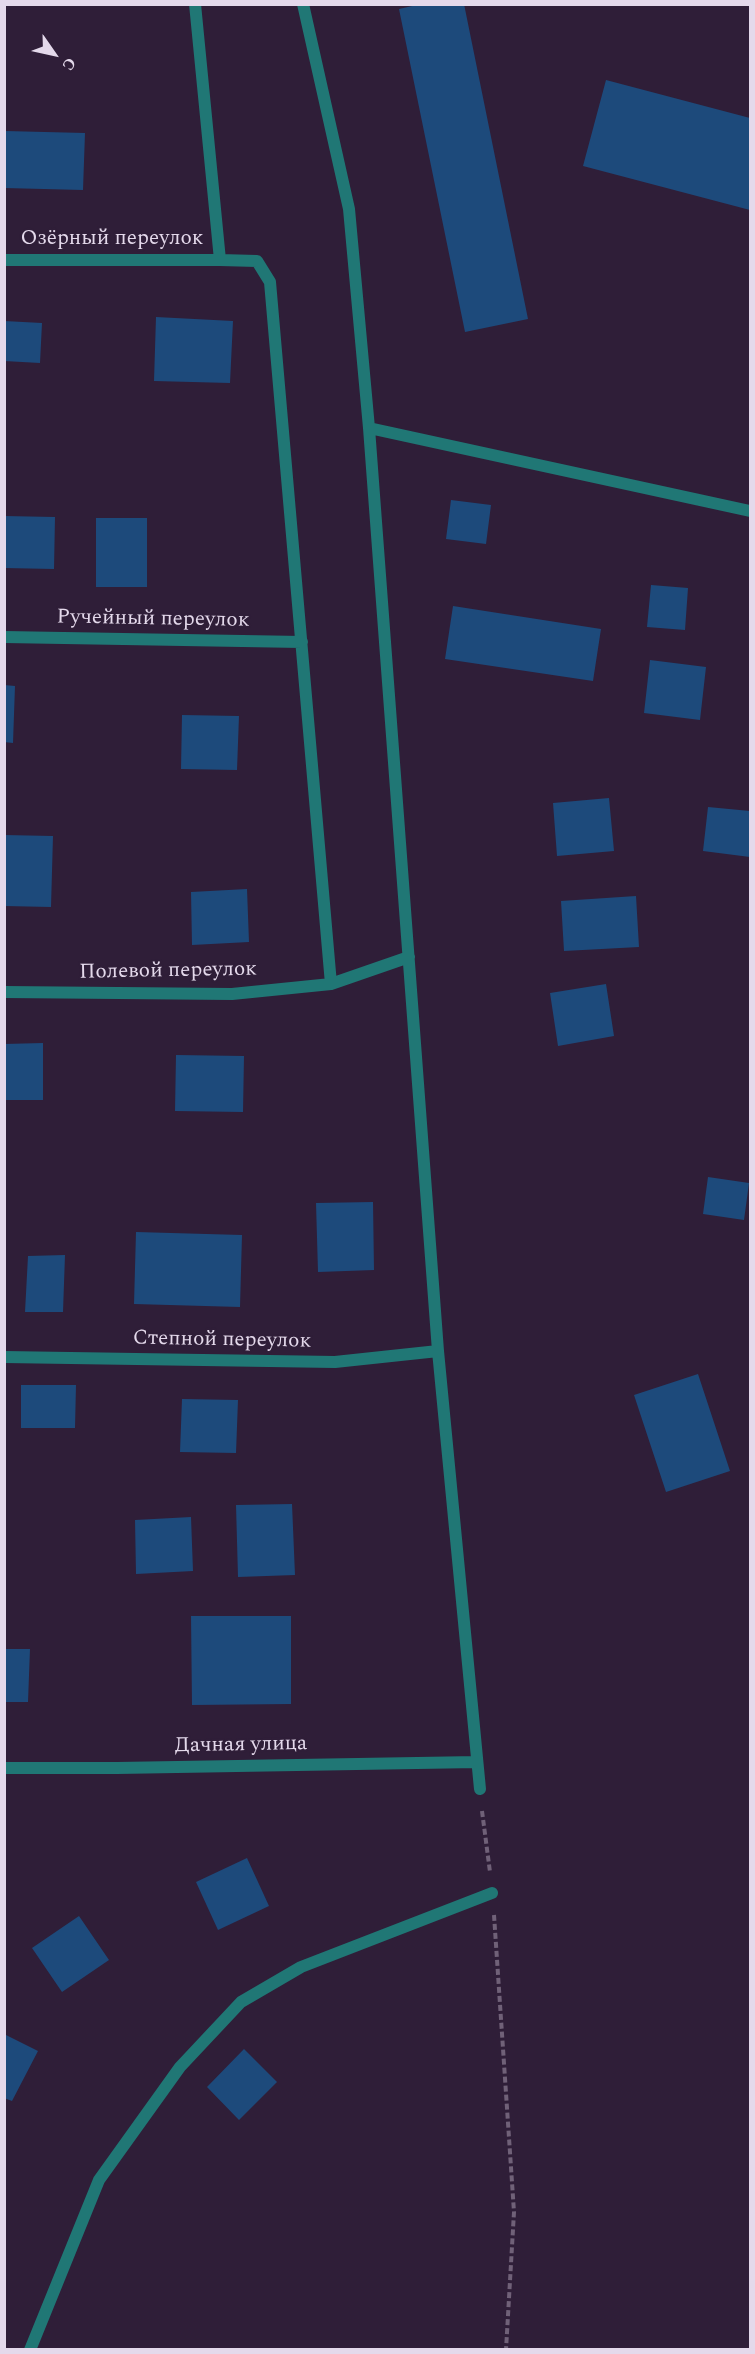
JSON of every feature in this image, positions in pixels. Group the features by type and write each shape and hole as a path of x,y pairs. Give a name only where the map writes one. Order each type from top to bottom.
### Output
{"street":[{"path":"195,4 220,260"},
{"path":"303,4 349,209 369,428 438,1351 480,1789"},
{"name":"Озёрный переулок","path":"4,260 257,261 270,282 302,642"},
{"path":"369,428 750,511"},
{"name":"Ручейный переулок","path":"4,637 302,642"},
{"path":"302,642 332,984"},
{"name":"Полевой переулок","path":"4,992 232,994 332,984 409,957"},
{"name":"Степной переулок","path":"4,1357 335,1362 438,1351"},
{"name":"Дачная улица","path":"4,1768 477,1762"},
{"path":"30,2349 99,2180 180,2067 241,2002 301,1967 492,1893"}],"path":[{"path":"480,1789 492,1893 514,2212 506,2349"}],"building":[{"path":"421,4 464,4 528,319 465,332 399,9"},
{"path":"606,80 750,118 750,210 583,166"},
{"path":"5,131 85,133 83,190 4,188"},
{"path":"156,317 233,321 230,383 154,381"},
{"path":"4,321 42,323 40,363 4,361"},
{"path":"451,500 491,505 486,544 446,539"},
{"path":"4,516 55,517 54,569 4,568"},
{"path":"96,518 147,518 147,587 96,587"},
{"path":"651,585 688,588 685,630 647,627"},
{"path":"453,606 601,629 593,681 445,659"},
{"path":"650,660 706,667 700,720 644,713"},
{"path":"4,685 15,686 13,743 4,742"},
{"path":"182,715 239,716 237,770 181,769"},
{"path":"609,798 614,851 557,856 553,803"},
{"path":"708,807 750,811 750,857 703,851"},
{"path":"4,835 53,836 51,907 4,906"},
{"path":"247,889 249,942 192,945 191,892"},
{"path":"636,896 639,947 564,951 561,901"},
{"path":"606,984 614,1036 558,1046 550,993"},
{"path":"43,1043 43,1100 4,1100 4,1044"},
{"path":"176,1055 244,1056 243,1112 175,1111"},
{"path":"708,1177 749,1183 744,1220 703,1214"},
{"path":"373,1202 374,1270 318,1272 316,1203"},
{"path":"136,1232 242,1235 240,1307 134,1304"},
{"path":"65,1255 63,1312 25,1312 28,1256"},
{"path":"698,1374 730,1471 666,1492 634,1395"},
{"path":"21,1385 76,1385 75,1428 21,1428"},
{"path":"182,1399 238,1400 236,1453 180,1452"},
{"path":"292,1504 295,1575 238,1577 236,1505"},
{"path":"191,1517 193,1571 136,1574 135,1520"},
{"path":"191,1616 291,1616 291,1704 192,1705"},
{"path":"4,1649 30,1649 28,1702 4,1702"},
{"path":"247,1858 269,1906 218,1930 196,1882"},
{"path":"79,1916 109,1960 62,1992 32,1948"},
{"path":"4,2034 38,2051 12,2101 4,2098"},
{"path":"244,2049 277,2082 239,2120 207,2087"}]}
